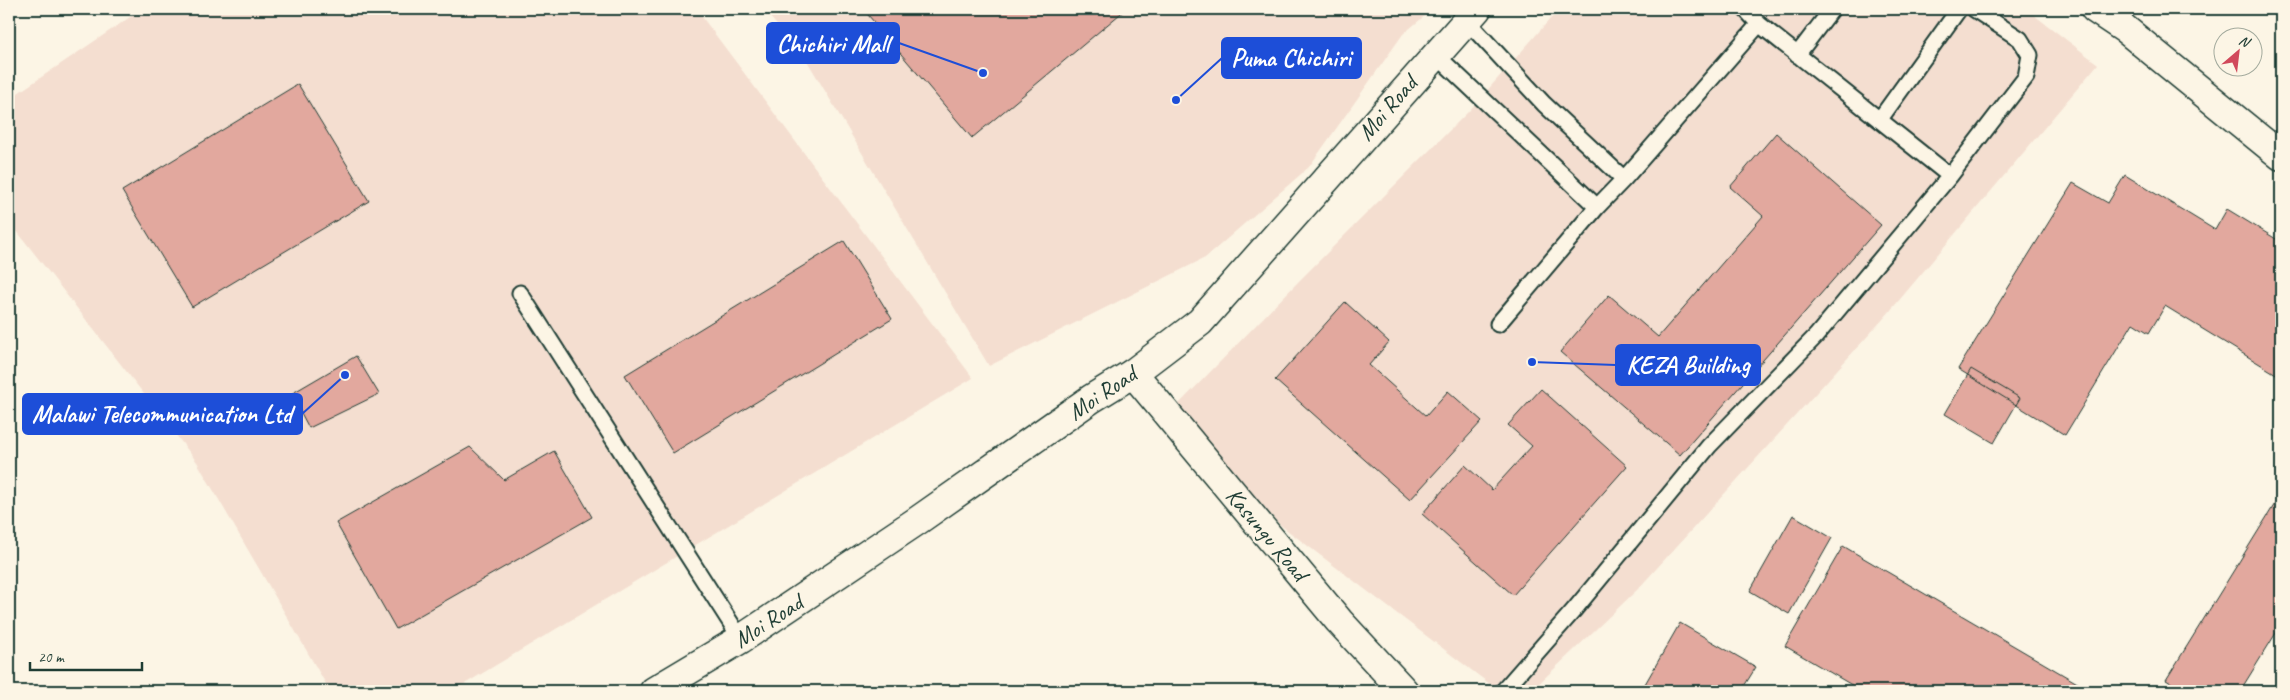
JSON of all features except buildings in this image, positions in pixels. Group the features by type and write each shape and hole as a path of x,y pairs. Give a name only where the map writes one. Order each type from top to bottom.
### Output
{"main road":[{"path":"2095,9 2125,29 2281,156"},
{"name":"Moi Road","path":"654,691 741,640 917,521 1091,399 1133,373 1200,322 1471,14"},
{"name":"Kasungu Road","path":"1133,373 1339,621 1404,691"}],"lane":[{"path":"1745,9 1758,24 1950,176"},
{"path":"1797,55 1832,9"},
{"path":"1880,119 1959,9"},
{"path":"1502,691 1574,610 1708,446 1816,336 1950,176 2026,77 2030,55 2020,39 1974,9"},
{"path":"1471,14 1544,104 1624,178"},
{"path":"1498,324 1597,207 1758,24"},
{"path":"1435,54 1597,207"},
{"path":"520,293 741,640"}],"shaded area":[{"path":"142,9 696,9 973,378 453,691 330,691 197,462 9,221 9,99"},
{"path":"763,9 1433,9 1403,34 1309,167 1205,258 989,366 806,59"},
{"path":"1563,9 2026,9 2098,64 1885,317 1637,590 1531,691 1499,691 1279,524 1176,407 1469,111 1551,18"}],"place":[{"name":"Chichiri Mall","path":"983,73"},
{"name":"Puma Chichiri","path":"1176,100"},
{"name":"KEZA Building","path":"1532,362"},
{"name":"Malawi Telecommunication Ltd","path":"345,375"}]}
